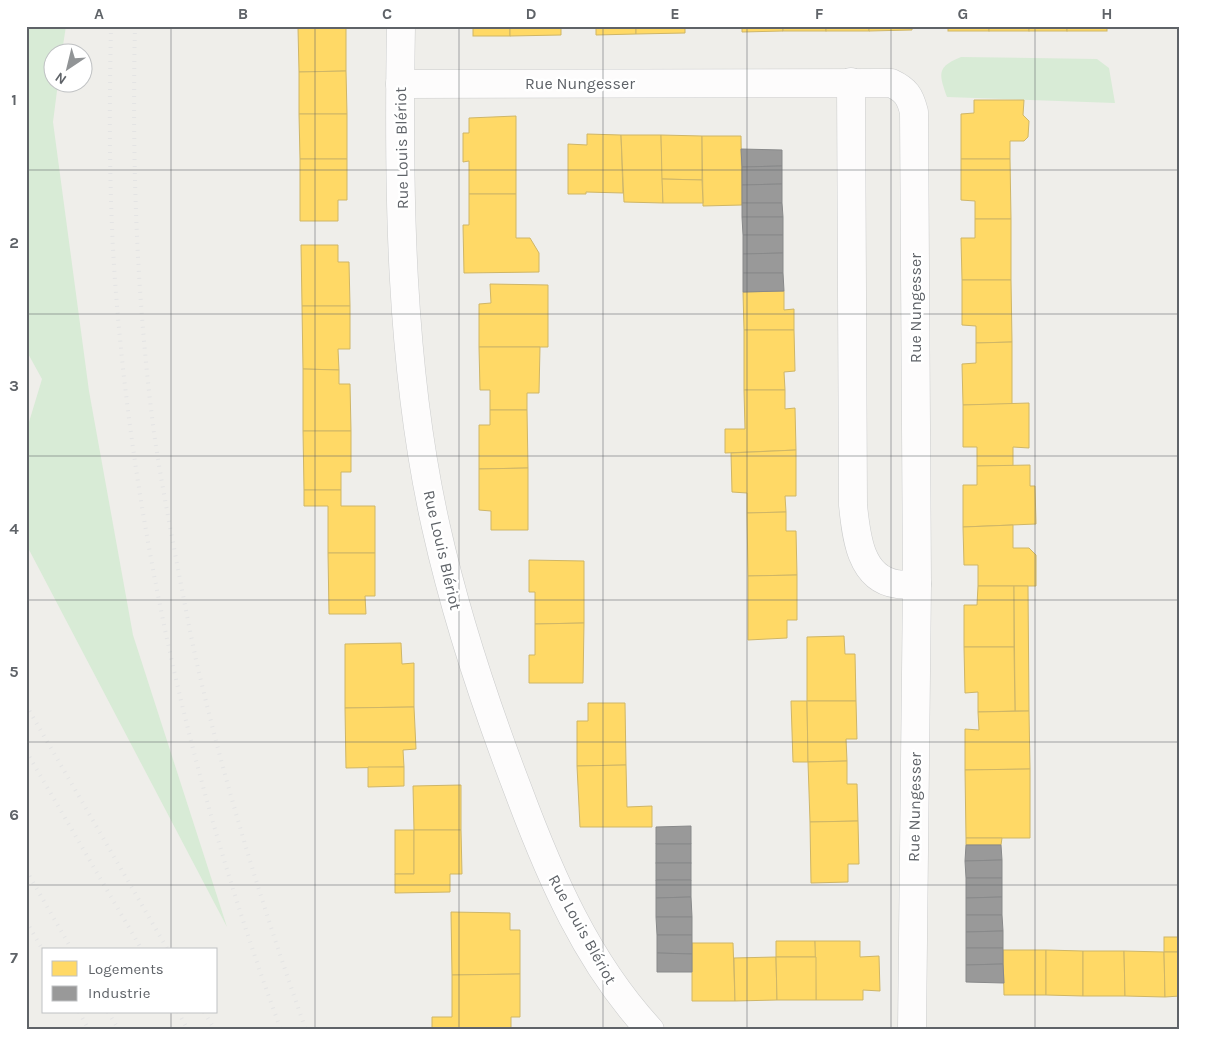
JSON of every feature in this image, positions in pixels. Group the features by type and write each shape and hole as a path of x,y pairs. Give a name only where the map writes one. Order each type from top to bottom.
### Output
{"street":[{"name":"Rue Louis Blériot","path":"401,26 402,222 410,350 426,477 450,585 482,694 550,871 567,908 608,978 632,1011 650,1030"},
{"path":"851,82 853,505 855,526 860,548 867,565 874,572 881,578 896,584 916,584"},
{"name":"Rue Nungesser","path":"400,84 891,83 903,88 911,100 914,112 916,584 912,1030"}],"green space":[{"path":"26,26 66,26 64,42 42,42 42,92 57,92 53,122 89,391 133,635 227,927 26,544 26,432 42,379 26,350"},
{"path":"961,57 1097,59 1109,68 1115,103 947,97 941,77 943,68"}],"building: Logements":[{"path":"298,26 346,26 346,28 298,28"},
{"path":"473,26 510,26 510,36 473,36"},
{"path":"510,26 561,26 561,35 510,36"},
{"path":"596,26 636,26 636,34 596,35"},
{"path":"636,26 685,26 685,33 636,34"},
{"path":"742,26 783,26 783,31 742,32"},
{"path":"783,26 826,26 826,31 783,31"},
{"path":"826,26 869,26 869,31 826,31"},
{"path":"869,26 912,26 912,30 869,31"},
{"path":"948,26 989,26 989,31 948,31"},
{"path":"989,26 1029,26 1029,31 989,31"},
{"path":"1029,26 1067,26 1067,31 1029,31"},
{"path":"1067,26 1107,26 1107,31 1067,31"},
{"path":"298,28 346,28 346,71 299,72"},
{"path":"346,71 347,114 299,114 299,72"},
{"path":"974,100 1024,100 1023,115 1029,121 1028,137 1024,141 1010,141 1010,159 961,159 961,114 974,113"},
{"path":"299,114 347,114 347,159 300,159"},
{"path":"516,116 516,194 469,194 469,161 463,162 463,133 469,133 469,118"},
{"path":"587,134 621,135 623,193 586,192 586,194 568,194 568,144 587,145"},
{"path":"621,135 661,135 663,203 624,202"},
{"path":"661,135 702,136 702,180 662,179"},
{"path":"702,136 741,136 742,205 703,206"},
{"path":"300,159 347,159 347,200 338,200 338,221 300,221"},
{"path":"961,159 1010,159 1011,219 975,219 975,201 961,200"},
{"path":"662,179 702,180 703,203 663,203"},
{"path":"469,194 516,194 516,238 530,238 539,253 539,272 464,273 463,225 469,225"},
{"path":"975,219 1011,219 1011,280 962,280 961,238 975,238"},
{"path":"301,245 338,245 338,262 349,262 350,306 302,306"},
{"path":"962,280 1011,280 1012,342 976,343 976,326 962,325"},
{"path":"490,284 548,285 548,347 479,347 479,304 491,303"},
{"path":"784,291 784,310 794,309 794,330 744,330 743,292"},
{"path":"302,306 350,306 350,349 338,349 339,370 303,369"},
{"path":"744,330 794,330 795,371 784,372 785,390 744,390"},
{"path":"1012,342 1012,404 963,405 962,364 976,363 976,343"},
{"path":"479,347 540,347 539,393 527,393 527,410 490,410 490,390 480,390"},
{"path":"303,369 339,370 339,384 350,384 351,431 303,431"},
{"path":"744,390 785,390 785,409 795,408 796,450 725,453 725,429 745,429"},
{"path":"1029,403 1029,448 1013,447 1013,466 977,466 977,447 963,447 963,405"},
{"path":"490,410 527,410 528,468 479,469 479,425 490,425"},
{"path":"303,431 351,431 351,472 341,472 341,490 304,490"},
{"path":"796,450 796,496 785,496 786,512 747,513 747,493 732,492 731,453"},
{"path":"1030,465 1030,486 1035,486 1036,524 963,527 963,485 977,485 977,466"},
{"path":"528,468 528,530 491,530 491,511 479,510 479,469"},
{"path":"304,490 341,490 341,506 375,506 375,553 328,553 328,506 304,506"},
{"path":"786,512 786,531 796,531 797,575 748,576 747,513"},
{"path":"1013,525 1013,548 1029,548 1036,555 1036,586 978,586 978,565 964,565 963,527"},
{"path":"328,553 375,553 375,596 365,596 366,614 329,614"},
{"path":"529,560 584,561 584,623 535,624 535,592 529,592"},
{"path":"797,575 797,620 787,620 787,638 748,640 748,576"},
{"path":"978,586 1014,586 1014,647 964,647 964,605 977,605"},
{"path":"1014,586 1028,586 1029,711 1015,711"},
{"path":"584,623 583,683 529,683 529,655 535,655 535,624"},
{"path":"844,636 845,654 855,654 856,701 807,701 807,637"},
{"path":"401,643 402,664 414,663 414,707 345,708 345,644"},
{"path":"964,647 1014,647 1015,711 978,712 978,692 965,693"},
{"path":"791,701 807,701 808,762 793,762"},
{"path":"807,701 856,701 857,739 846,739 847,761 808,762"},
{"path":"588,703 625,703 626,765 577,766 577,721 588,721"},
{"path":"414,707 416,749 403,750 404,767 346,768 345,708"},
{"path":"1029,711 1030,769 965,770 965,729 979,730 978,712"},
{"path":"847,761 847,784 857,784 858,821 810,822 808,762"},
{"path":"626,765 627,807 652,806 652,827 580,827 577,766"},
{"path":"368,767 404,767 404,786 368,787"},
{"path":"1030,769 1030,838 966,838 965,770"},
{"path":"461,785 461,830 414,830 413,786"},
{"path":"858,821 859,864 848,864 848,882 811,883 810,822"},
{"path":"395,830 414,830 414,874 395,874"},
{"path":"414,830 461,830 462,874 450,874 450,892 395,893 395,874 414,874"},
{"path":"966,838 1002,838 1001,845 966,845"},
{"path":"451,912 510,913 510,930 520,930 520,974 452,975"},
{"path":"1164,937 1180,937 1180,952 1164,952"},
{"path":"776,941 815,941 816,957 776,957"},
{"path":"815,941 860,941 860,957 879,956 880,991 863,990 863,1000 816,1000"},
{"path":"692,943 733,943 735,1001 692,1001"},
{"path":"1003,950 1046,950 1046,995 1004,995"},
{"path":"1046,950 1083,951 1083,996 1046,995"},
{"path":"1083,951 1124,951 1125,996 1083,996"},
{"path":"1124,951 1164,952 1165,997 1125,996"},
{"path":"1164,952 1180,952 1180,996 1165,997"},
{"path":"776,957 777,1000 735,1001 734,958"},
{"path":"776,957 816,957 816,1000 777,1000"},
{"path":"520,974 520,1017 511,1017 511,1030 432,1030 432,1017 452,1017 452,975"}],"building: Industrie":[{"path":"741,149 782,150 782,166 742,167"},
{"path":"782,166 782,184 742,185 742,167"},
{"path":"782,184 782,203 742,203 742,185"},
{"path":"742,203 782,203 783,217 742,217"},
{"path":"742,217 783,217 783,235 743,235"},
{"path":"743,235 783,235 783,253 743,254"},
{"path":"783,253 783,273 743,273 743,254"},
{"path":"743,273 783,273 784,291 743,292"},
{"path":"691,826 691,844 656,844 656,827"},
{"path":"656,844 691,844 691,863 656,863"},
{"path":"966,845 1001,845 1002,860 965,861"},
{"path":"1002,860 1002,878 966,878 965,861"},
{"path":"656,863 691,863 691,880 656,880"},
{"path":"966,878 1002,878 1002,897 966,898"},
{"path":"656,880 691,880 691,897 656,898"},
{"path":"691,897 692,917 656,917 656,898"},
{"path":"1002,897 1002,915 966,915 966,898"},
{"path":"966,915 1002,915 1003,931 966,932"},
{"path":"656,917 692,917 692,935 657,935"},
{"path":"1003,931 1003,948 966,948 966,932"},
{"path":"657,935 692,935 692,954 657,953"},
{"path":"966,948 1003,948 1003,964 966,965"},
{"path":"657,953 692,954 692,972 657,972"},
{"path":"1003,964 1004,983 966,982 966,965"}],"railway":[{"path":"111,26 110,160 114,261 125,388 138,482 173,668 196,760 221,851 281,1030"},
{"path":"135,26 136,222 142,319 152,417 160,472 198,670 224,772 277,945 306,1030"},
{"path":"26,705 167,948"},
{"path":"26,751 141,948"},
{"path":"26,870 71,948"},
{"path":"26,921 42,949"},
{"path":"80,1014 89,1030"},
{"path":"109,1014 119,1030"},
{"path":"179,1014 188,1030"},
{"path":"205,1014 215,1030"}]}
